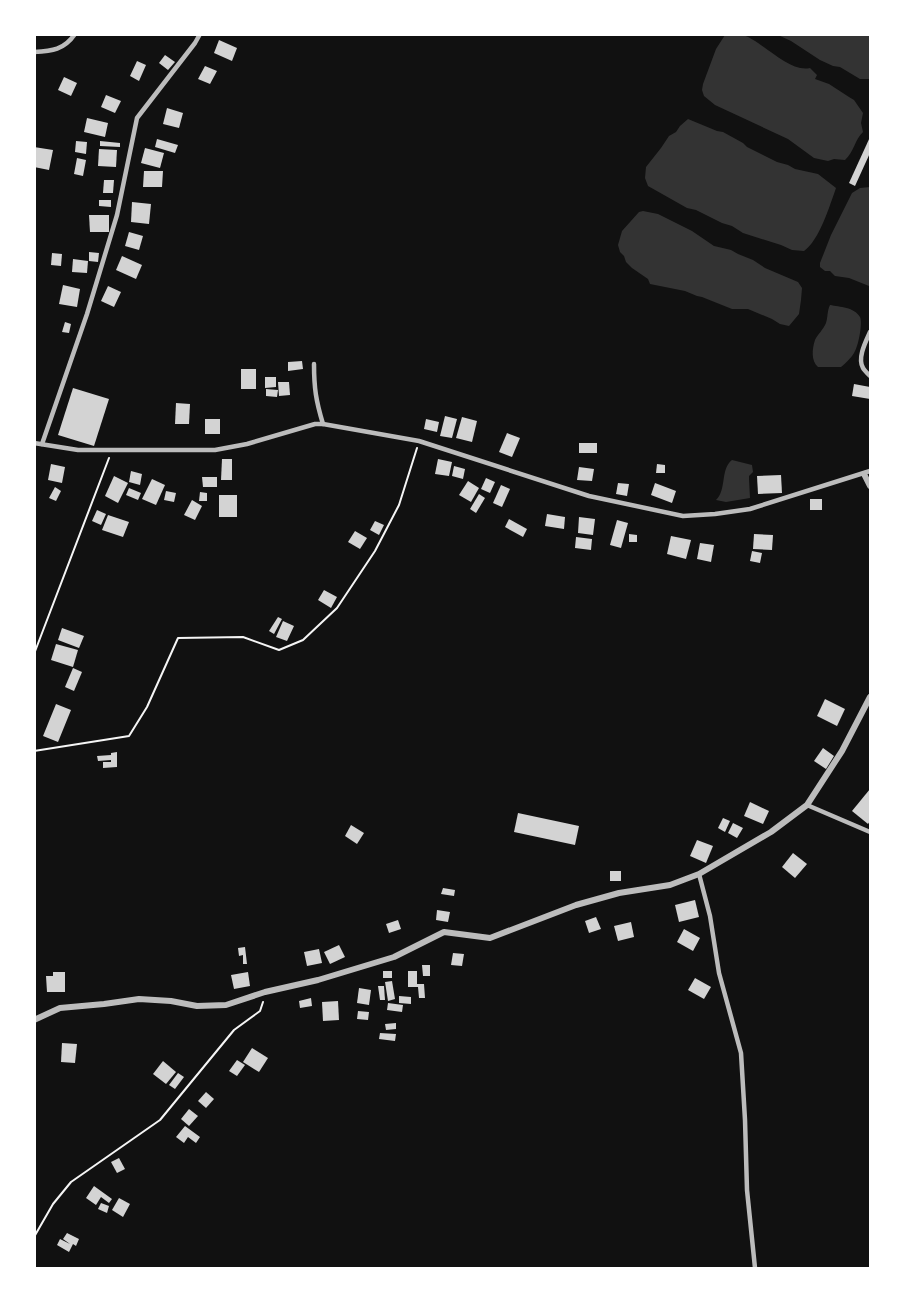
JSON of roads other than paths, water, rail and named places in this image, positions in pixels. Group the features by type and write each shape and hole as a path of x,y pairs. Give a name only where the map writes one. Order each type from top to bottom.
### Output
{"street":[{"path":"34,52 55,51 71,40 75,34"},
{"path":"42,444 87,314 117,215 137,118 200,34"},
{"path":"870,332 861,360 863,368 870,376"},
{"path":"314,364 314,391 323,424"},
{"path":"34,443 78,450 215,450 247,444 315,424 323,424 419,441 589,496 683,516 750,509 867,472 870,486"},
{"path":"34,1020 60,1008 139,999 171,1001 197,1006 226,1005 394,957 444,932 490,938 576,905 619,893 670,885 699,874 771,832 807,805 842,751 870,697"},
{"path":"807,805 870,832"},
{"path":"699,874 710,916 719,973 741,1053 747,1190 754,1269"}]}
